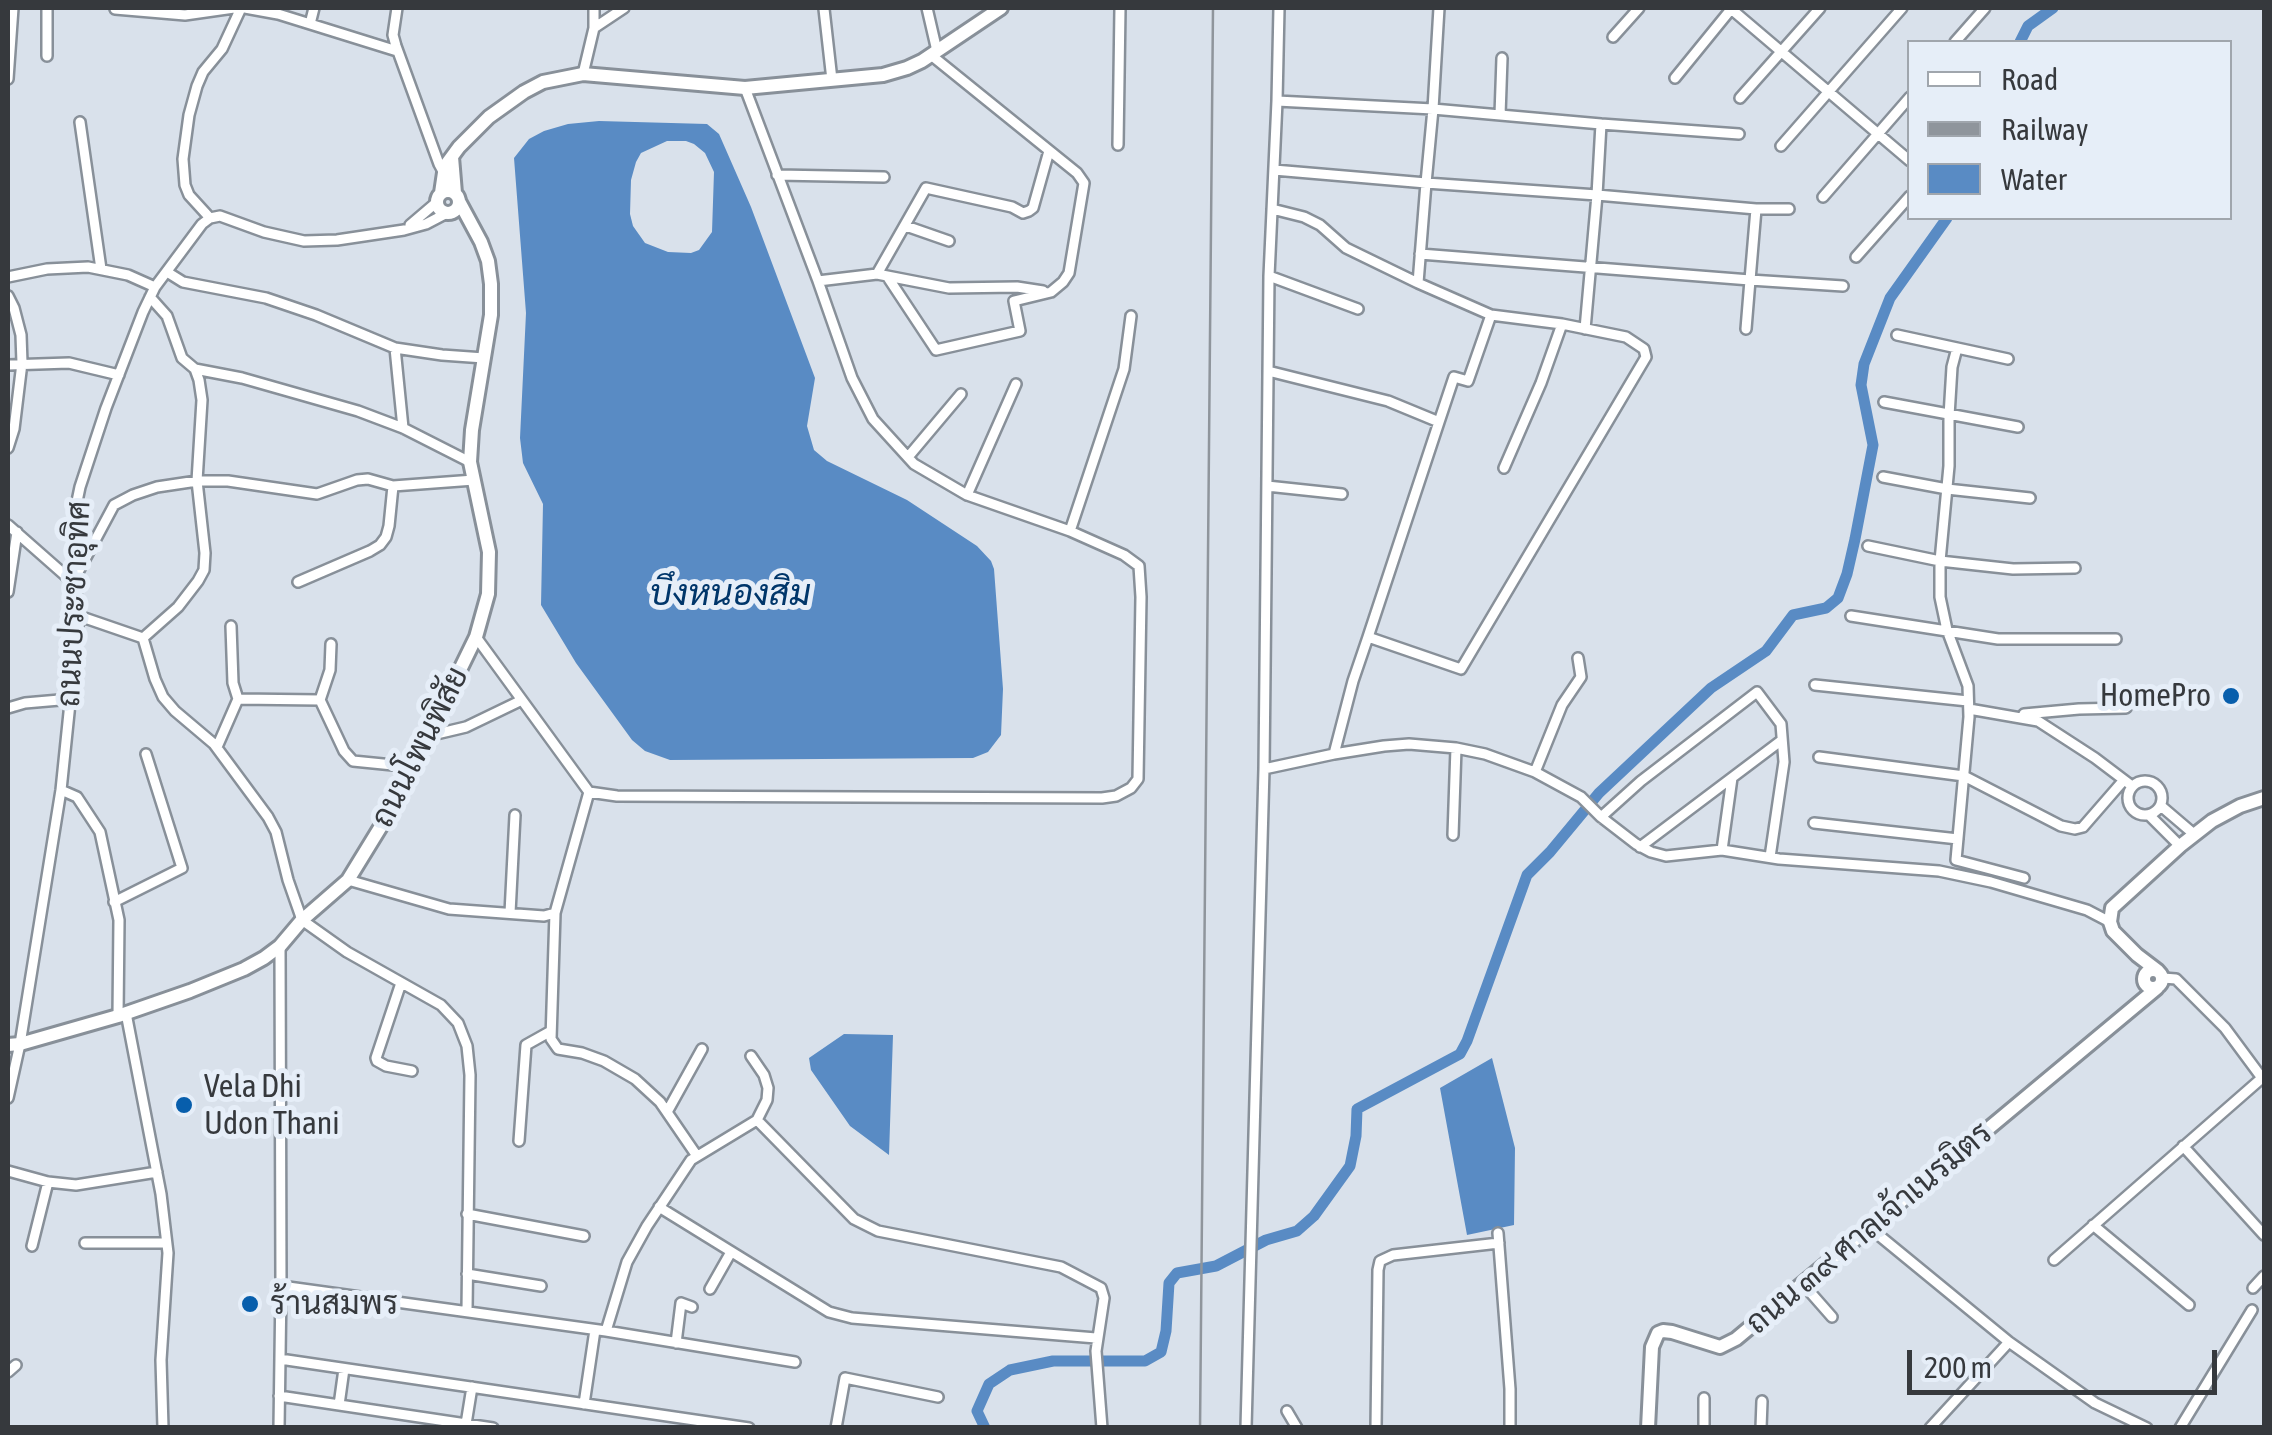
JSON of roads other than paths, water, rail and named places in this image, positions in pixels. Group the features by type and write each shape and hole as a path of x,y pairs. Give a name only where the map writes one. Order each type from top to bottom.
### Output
{"street":[{"path":"8,79 14,8"},
{"path":"47,8 47,56"},
{"path":"240,8 222,49 196,86 183,159 185,185 210,218 220,216 304,241 337,240 426,224 448,197 445,166 452,157 489,117 544,82 583,74 745,88 883,75 908,68 934,54 1001,8"},
{"path":"114,10 185,14 240,8 279,11 397,51"},
{"path":"310,24 314,8"},
{"path":"397,8 392,35 448,197"},
{"path":"583,74 594,28 594,8"},
{"path":"594,28 624,8"},
{"path":"882,275 936,350 1020,331 1014,300 1050,292 1069,273 1084,183 1077,173 934,54 928,8"},
{"path":"1118,145 1120,8"},
{"path":"1246,1428 1264,769 1269,276 1279,8"},
{"path":"1418,284 1439,8"},
{"path":"1613,37 1638,8"},
{"path":"1675,78 1731,8 1907,158"},
{"path":"1740,98 1820,8"},
{"path":"1781,146 1902,8"},
{"path":"1957,40 1985,8"},
{"path":"824,9 832,80"},
{"path":"1500,115 1502,58"},
{"path":"476,638 589,792 618,796 1102,798 1116,796 1138,779 1139,566 1124,555 1070,531 967,495 914,464 873,419 852,378 745,88"},
{"path":"1822,197 1907,100"},
{"path":"1277,101 1740,134"},
{"path":"80,122 102,269"},
{"path":"1585,329 1601,124"},
{"path":"882,275 926,188 1028,212 1033,208 1049,151"},
{"path":"1274,170 1789,210"},
{"path":"778,175 884,177"},
{"name":"ถนนโพนพิสัย","path":"14,1045 122,1014 244,970 280,946 302,920 348,880 394,805 476,638 488,594 489,552 470,462 492,284 476,231 448,197"},
{"path":"1856,258 1907,199"},
{"path":"1272,208 1304,217 1320,225 1346,248 1491,314 1626,337 1644,349 1646,356 1461,669 1368,637"},
{"path":"1746,329 1756,208"},
{"name":"ถนนประชาอุทิศ","path":"8,1098 14,1045 61,790 79,616 74,523 80,487 119,374 153,292 210,218"},
{"path":"906,226 950,241"},
{"path":"1420,254 1843,286"},
{"path":"8,277 88,267 128,275 153,292 167,316 182,358 196,369 242,378 358,412 403,428 470,462"},
{"path":"167,272 183,282 266,298 395,348 484,358"},
{"path":"818,281 882,275 950,288 1017,287 1050,292"},
{"path":"1269,276 1358,308"},
{"path":"8,296 21,335 22,363 8,448"},
{"path":"1334,754 1353,681 1454,377 1468,380 1491,314"},
{"path":"1070,531 1124,368 1130,316"},
{"path":"1504,468 1562,324"},
{"path":"1897,335 2008,359"},
{"path":"395,348 403,428"},
{"path":"1957,348 1952,367 1940,561 1940,596 1946,630 1968,686 1956,860 2024,878"},
{"path":"8,365 68,362 119,374"},
{"path":"143,638 178,606 204,570 206,553 197,481 202,400 196,369"},
{"path":"1268,371 1388,401 1439,422"},
{"path":"967,495 1016,384"},
{"path":"908,457 961,394"},
{"path":"1884,402 2018,427"},
{"path":"1884,477 2030,498"},
{"path":"8,525 75,581 114,505 157,487 228,481 317,494 368,479 393,486 474,480"},
{"path":"298,582 380,545 390,526 393,486"},
{"path":"1266,486 1342,494"},
{"path":"8,592 17,532"},
{"path":"1868,546 1940,561 2013,569 2074,568"},
{"path":"79,616 143,638 163,697 217,748 268,816 302,920 347,952 441,1005 458,1023 467,1046 470,1075 467,1311"},
{"path":"1852,616 1998,639 2116,639"},
{"path":"217,748 238,698 233,684 231,626"},
{"path":"331,644 330,670 320,700 344,751 354,761 412,767"},
{"path":"1536,772 1562,705 1581,677 1578,658"},
{"path":"1815,685 1968,705 2038,721 2127,784 2130,807 2149,816 2180,846"},
{"path":"1599,815 1758,692 1781,724 1784,762 1770,857"},
{"path":"238,698 320,700"},
{"path":"8,708 71,699"},
{"path":"428,736 466,727 522,700"},
{"path":"2011,716 2126,708"},
{"path":"1640,846 1782,740"},
{"path":"1264,769 1384,746 1456,748 1536,772 1585,800 1640,846 1666,856 1722,850 1939,871 2087,910 2110,922"},
{"path":"1453,835 1456,748"},
{"path":"114,902 182,868 146,754"},
{"path":"1819,757 1964,776 2074,829 2083,827 2127,784 2146,781 2155,784 2162,797 2161,806 2149,816"},
{"path":"1722,850 1732,777"},
{"path":"61,790 78,798 100,832 118,920 122,1014 157,1172 166,1243 161,1360 163,1428"},
{"path":"589,792 555,913 550,1040 558,1050 604,1061 635,1080 660,1102 697,1156"},
{"path":"2054,1260 2263,1079 2225,1028 2176,979 2153,979 2137,954 2113,931 2110,922 2112,908 2180,846 2240,806 2264,798"},
{"path":"2161,806 2194,835"},
{"path":"510,913 515,815"},
{"path":"1814,823 1958,839"},
{"path":"348,880 450,909 544,916 555,913"},
{"path":"279,1428 280,946"},
{"name":"ถนน ๓๙ ศาลเจ้าเนรมิตร","path":"1648,1428 1652,1348 1658,1334 1672,1332 1720,1346 1736,1338 2140,1004 2153,979"},
{"path":"401,983 376,1058 386,1066 412,1071"},
{"path":"520,1141 526,1044 551,1031"},
{"path":"667,1112 702,1048"},
{"path":"584,1404 600,1330 627,1262 659,1207 691,1160 758,1120 768,1088 751,1056"},
{"path":"758,1120 854,1219 878,1230 1061,1267 1101,1288 1104,1298 1096,1351 1102,1428"},
{"path":"2184,1146 2264,1234"},
{"path":"8,1171 76,1185 157,1172"},
{"path":"32,1246 48,1182"},
{"path":"659,1207 828,1312 852,1318 1096,1338"},
{"path":"467,1214 584,1236"},
{"path":"2093,1225 2189,1305"},
{"path":"1870,1228 2009,1342 2095,1403 2147,1428"},
{"path":"1376,1428 1380,1261 1393,1255 1498,1238 1510,1428"},
{"path":"85,1243 166,1243"},
{"path":"710,1288 732,1252"},
{"path":"467,1274 541,1286"},
{"path":"2253,1288 2264,1276"},
{"path":"1803,1284 1832,1316"},
{"path":"281,1286 600,1330 795,1362"},
{"path":"676,1342 681,1303 692,1307"},
{"path":"2180,1428 2252,1310"},
{"path":"1930,1428 2009,1342"},
{"path":"280,1359 749,1428"},
{"path":"338,1405 344,1368"},
{"path":"836,1428 845,1378 938,1398"},
{"path":"466,1424 472,1387"},
{"path":"279,1396 493,1428"},
{"path":"1704,1398 1704,1428"},
{"path":"1761,1428 1762,1400"},
{"path":"1287,1411 1297,1428"}],"water":[{"name":"บึงหนองสิม","path":"568,124 707,124 719,134 751,207 815,378 807,426 814,450 827,461 907,500 977,546 991,561 1003,689 1001,735 988,752 973,758 670,760 645,751 632,740 576,663 541,605 543,504 523,463 520,438 526,313 514,158 529,139","holes":["667,141 686,141 705,153 714,172 712,232 699,250 668,252 645,243 633,226 631,180 641,153"]},
{"path":"844,1034 893,1035 889,1155 850,1126 811,1070 809,1058"},
{"path":"1492,1058 1515,1148 1514,1225 1467,1235 1440,1088"}],"waterway":[{"path":"2021,40 2028,26 2053,8"},
{"path":"985,1428 977,1411 989,1384 1010,1370 1053,1361 1145,1361 1161,1352 1169,1283 1177,1273 1216,1266 1266,1240 1297,1231 1314,1216 1350,1166 1357,1109 1460,1054 1527,875 1599,793 1711,688 1766,651 1793,615 1826,608 1838,598 1847,574 1873,445 1861,385 1864,364 1890,298 1946,220"}],"railway":[{"path":"1200,1428 1213,8"}],"place":[{"name":"HomePro","path":"2231,696"},
{"name":"Vela Dhi Udon Thani","path":"184,1105"},
{"name":"ร้านสมพร","path":"250,1304"}]}
